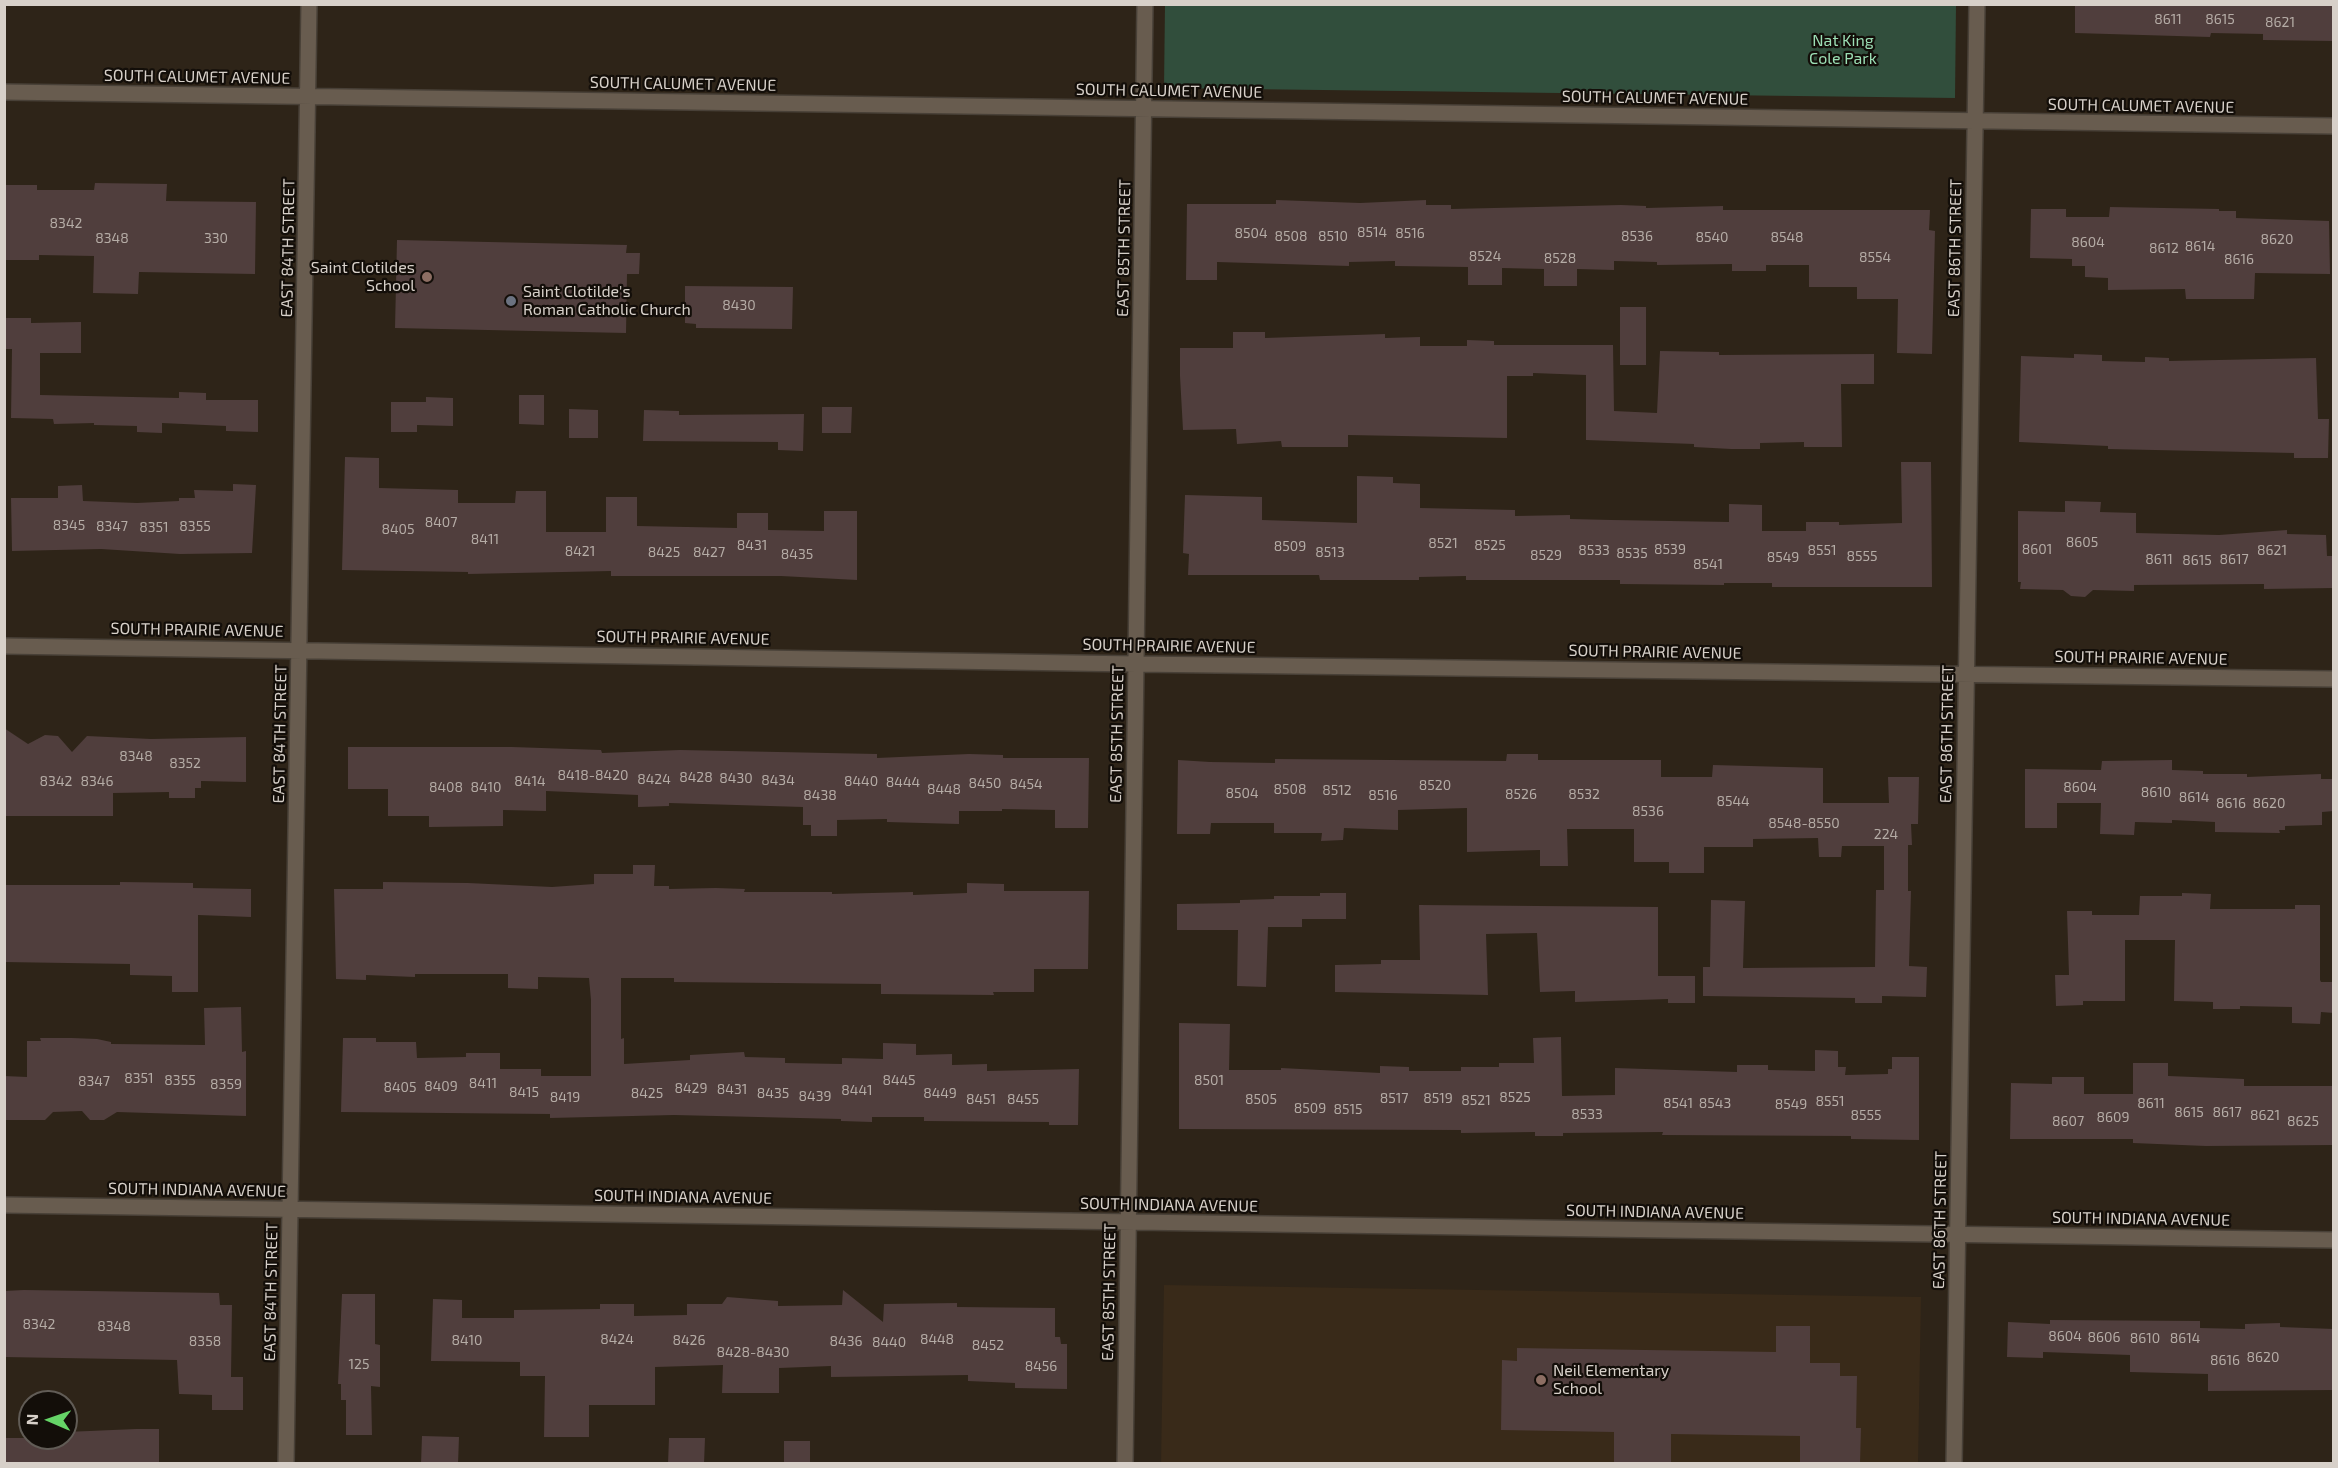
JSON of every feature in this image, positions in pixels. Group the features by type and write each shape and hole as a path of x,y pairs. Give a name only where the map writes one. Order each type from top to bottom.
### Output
{"street":[{"name":"EAST 84TH STREET","path":"286,1464 309,4"},
{"name":"EAST 85TH STREET","path":"1125,1464 1145,4"},
{"name":"EAST 86TH STREET","path":"1954,1464 1977,4"},
{"name":"SOUTH CALUMET AVENUE","path":"4,92 2334,126"},
{"name":"SOUTH PRAIRIE AVENUE","path":"4,646 1136,664 2334,679"},
{"name":"SOUTH INDIANA AVENUE","path":"4,1205 2334,1240"}],"shaded area":[{"name":"Neil Elementary School","path":"1164,1285 1921,1297 1918,1463 1161,1464"}],"green space":[{"name":"Nat King Cole Park","path":"1165,5 1956,5 1955,98 1164,88"}],"building":[{"path":"2075,4 2334,4 2333,41 2263,40 2263,34 2211,33 2210,37 2075,33"},
{"path":"95,183 167,184 166,201 256,202 255,274 139,272 138,294 93,293 94,256 39,255 39,260 4,260 4,185 37,185 37,190 94,190"},
{"path":"1276,200 1360,203 1426,200 1426,205 1451,205 1451,209 1621,205 1646,206 1646,208 1723,206 1723,210 1930,210 1929,230 1935,231 1932,354 1897,353 1898,299 1857,299 1857,287 1809,287 1809,265 1766,265 1766,271 1732,271 1732,264 1657,265 1657,262 1614,261 1614,270 1577,269 1577,286 1544,286 1544,269 1502,268 1502,285 1468,285 1468,267 1395,266 1395,261 1349,262 1349,266 1217,262 1217,280 1186,280 1187,204 1276,204"},
{"path":"2110,207 2219,209 2219,211 2236,211 2236,218 2329,221 2330,274 2255,273 2254,299 2186,299 2185,289 2108,290 2108,278 2085,277 2085,266 2072,266 2072,259 2030,258 2031,209 2066,209 2066,217 2109,217"},
{"name":"Saint Clotilde's Roman Catholic Church","path":"397,240 627,245 626,253 640,253 639,274 627,274 626,333 395,328"},
{"path":"685,286 793,287 792,329 696,328 696,324 685,323"},
{"path":"1620,307 1646,307 1646,365 1620,365"},
{"path":"4,318 31,318 31,323 81,322 81,353 40,353 40,395 179,398 179,392 206,393 206,400 258,400 258,432 226,431 226,426 162,423 162,433 137,432 137,426 94,425 94,423 54,424 53,419 11,418 12,349 4,349"},
{"path":"1233,332 1265,332 1265,338 1385,334 1385,338 1420,337 1420,346 1467,346 1467,340 1494,341 1494,345 1613,345 1614,411 1657,413 1660,351 1719,352 1719,355 1874,354 1874,384 1841,384 1842,447 1804,447 1804,442 1760,443 1760,449 1731,449 1694,447 1694,444 1586,440 1586,375 1533,373 1533,376 1507,376 1507,438 1348,435 1348,447 1282,447 1281,441 1237,444 1236,429 1183,430 1180,376 1180,348 1233,348"},
{"path":"2074,354 2102,355 2102,361 2145,362 2145,357 2169,358 2169,361 2316,358 2318,419 2329,419 2328,458 2294,458 2294,453 2108,449 2108,446 2019,442 2021,356 2074,358"},
{"path":"519,395 544,395 544,425 519,424"},
{"path":"426,397 453,398 453,426 417,425 417,432 391,432 391,402 426,402"},
{"path":"822,407 852,407 851,433 822,433"},
{"path":"569,409 598,410 598,438 569,438"},
{"path":"644,410 679,411 679,415 804,414 803,451 778,450 778,442 643,441"},
{"path":"345,457 379,458 379,488 458,490 458,503 515,503 516,491 546,491 546,532 606,532 606,497 637,497 637,526 737,528 737,513 768,513 768,530 824,531 824,511 857,511 857,580 781,576 611,576 611,571 468,574 468,572 342,570"},
{"path":"1901,462 1931,462 1932,587 1772,587 1772,583 1620,584 1620,580 1466,580 1466,576 1419,577 1419,580 1320,580 1319,575 1188,575 1189,554 1183,553 1185,495 1262,497 1262,520 1357,523 1357,476 1393,477 1393,483 1420,484 1420,508 1515,510 1515,516 1570,515 1570,519 1729,522 1729,504 1762,505 1762,531 1806,531 1806,522 1839,522 1839,525 1902,523"},
{"path":"233,484 256,485 252,553 180,554 101,549 12,551 11,498 58,498 58,486 82,485 83,501 137,503 179,501 179,498 195,498 194,490 233,491"},
{"path":"2065,501 2101,502 2100,512 2136,513 2136,533 2219,535 2287,530 2287,534 2326,535 2327,556 2334,556 2334,588 2264,589 2264,584 2134,585 2134,591 2093,590 2085,597 2071,596 2063,590 2020,589 2021,582 2018,582 2018,511 2065,512"},
{"path":"4,728 28,744 45,735 58,736 72,752 87,736 151,739 246,737 246,782 201,781 201,788 195,788 195,798 169,798 169,792 113,793 113,816 4,816"},
{"path":"348,747 512,747 601,750 602,753 680,750 877,754 877,758 969,754 1003,755 1003,758 1089,758 1088,828 1055,828 1055,810 1002,809 1002,811 959,811 959,824 887,822 887,819 837,820 837,836 811,836 811,825 803,825 803,807 669,803 669,806 638,807 638,795 546,791 546,811 503,810 503,826 429,827 429,816 388,816 388,789 348,789"},
{"path":"1507,754 1538,754 1538,760 1661,760 1661,777 1712,777 1713,765 1823,768 1823,803 1889,803 1888,777 1919,777 1918,824 1911,824 1912,845 1908,845 1908,891 1911,891 1909,966 1927,967 1926,997 1882,996 1882,1003 1855,1003 1855,998 1703,996 1703,967 1710,967 1711,900 1745,901 1743,968 1875,967 1876,890 1884,890 1884,846 1842,846 1841,857 1819,857 1818,838 1753,839 1753,847 1704,847 1704,873 1669,873 1669,862 1634,862 1634,829 1567,829 1568,866 1540,866 1540,850 1467,852 1467,808 1398,810 1398,830 1344,828 1343,840 1321,841 1322,833 1274,833 1274,823 1211,823 1210,834 1177,834 1178,760 1275,763 1275,759 1506,761"},
{"path":"2172,760 2172,770 2203,771 2203,774 2247,774 2247,777 2321,774 2321,779 2334,779 2334,811 2322,812 2322,825 2285,826 2285,830 2279,830 2280,833 2215,832 2215,822 2172,820 2172,823 2135,822 2134,835 2100,834 2101,803 2057,803 2057,828 2025,828 2025,769 2101,770 2102,761"},
{"path":"633,865 655,865 654,886 669,886 669,889 716,888 745,889 744,892 832,892 832,894 913,892 913,895 967,893 967,883 1004,884 1004,891 1089,891 1088,969 1034,969 1034,992 993,992 994,995 881,994 881,984 674,982 674,978 621,978 621,1039 624,1038 624,1064 690,1060 690,1055 744,1052 745,1057 785,1058 785,1063 842,1064 842,1058 883,1059 883,1043 916,1044 916,1055 952,1054 952,1065 987,1064 987,1071 1079,1069 1078,1125 1049,1125 1049,1122 924,1121 924,1117 872,1117 872,1122 841,1121 841,1119 674,1115 550,1118 550,1114 341,1112 343,1038 376,1038 376,1042 416,1042 417,1058 466,1057 466,1053 500,1053 500,1069 541,1069 541,1076 591,1076 591,1000 589,978 538,977 538,989 508,988 508,974 415,974 415,977 366,975 366,980 336,979 334,889 383,889 383,882 552,887 594,884 594,874 633,874"},
{"path":"120,882 193,883 193,888 251,889 251,917 198,915 198,992 172,992 172,976 130,975 130,964 4,962 4,885 120,885"},
{"path":"1320,893 1346,893 1346,919 1302,919 1302,927 1268,927 1266,987 1237,986 1238,930 1177,930 1177,904 1240,903 1240,900 1274,899 1274,896 1320,896"},
{"path":"2182,893 2211,894 2210,909 2295,909 2295,905 2320,905 2320,980 2321,982 2334,982 2334,1013 2321,1012 2320,1024 2292,1023 2292,1007 2240,1006 2240,1009 2213,1009 2213,1002 2174,1001 2175,940 2125,940 2125,1001 2083,1001 2083,1005 2056,1006 2055,975 2069,975 2067,911 2092,911 2092,915 2139,915 2140,896 2182,896"},
{"path":"1419,905 1658,907 1658,976 1695,976 1695,1003 1668,1003 1668,999 1575,1002 1575,991 1540,992 1537,933 1486,934 1488,995 1335,992 1335,965 1381,964 1381,960 1420,960"},
{"path":"241,1007 242,1052 246,1051 246,1116 117,1112 104,1120 90,1120 82,1111 53,1112 45,1120 4,1120 4,1076 27,1077 27,1041 41,1041 40,1038 72,1038 97,1039 111,1042 111,1044 205,1045 204,1008"},
{"path":"1179,1023 1230,1024 1229,1070 1281,1070 1281,1068 1380,1073 1380,1066 1409,1067 1409,1071 1461,1071 1461,1067 1499,1067 1499,1063 1534,1063 1533,1038 1561,1037 1562,1096 1615,1095 1615,1068 1737,1072 1737,1065 1768,1065 1768,1070 1815,1071 1815,1050 1838,1051 1838,1067 1846,1067 1845,1075 1888,1074 1888,1069 1892,1069 1892,1057 1919,1057 1919,1140 1851,1139 1851,1136 1662,1135 1663,1132 1563,1133 1563,1136 1535,1136 1535,1132 1461,1133 1461,1130 1179,1129"},
{"path":"2133,1063 2168,1063 2168,1076 2244,1079 2244,1086 2334,1086 2334,1145 2206,1146 2133,1143 2133,1139 2010,1139 2011,1083 2052,1084 2052,1077 2084,1077 2084,1094 2133,1094"},
{"path":"843,1290 883,1322 884,1304 957,1303 957,1307 1055,1308 1055,1337 1060,1337 1061,1344 1067,1344 1067,1389 1015,1388 1015,1383 968,1381 968,1375 831,1377 831,1366 779,1368 779,1393 722,1393 723,1365 655,1367 655,1405 589,1405 589,1437 544,1437 545,1376 520,1376 520,1362 431,1361 433,1299 462,1300 462,1318 514,1318 514,1310 600,1309 600,1304 634,1304 634,1316 687,1315 687,1304 722,1304 727,1297 778,1301 778,1306 842,1305"},
{"path":"4,1291 219,1293 220,1305 232,1305 231,1377 243,1377 243,1410 212,1410 212,1395 179,1394 177,1360 4,1357"},
{"path":"342,1294 375,1294 375,1344 380,1345 380,1387 371,1386 372,1435 346,1435 346,1400 341,1400 341,1384 338,1384"},
{"path":"2050,1320 2200,1321 2200,1328 2245,1329 2245,1324 2280,1323 2280,1327 2334,1329 2334,1390 2208,1391 2208,1374 2130,1372 2130,1355 2043,1352 2043,1358 2007,1357 2008,1322 2050,1324"},
{"path":"1776,1326 1810,1326 1810,1363 1840,1363 1840,1376 1857,1376 1856,1428 1861,1428 1860,1464 1800,1464 1800,1436 1671,1434 1671,1464 1614,1464 1614,1432 1501,1430 1502,1360 1517,1361 1517,1348 1776,1352"},
{"path":"159,1429 159,1464 4,1464 4,1438 18,1438 18,1450 78,1450 78,1431"},
{"path":"422,1436 459,1437 458,1464 421,1464"},
{"path":"669,1438 705,1438 704,1464 668,1464"},
{"path":"784,1441 810,1441 810,1464 784,1464"}],"place":[{"name":"Saint Clotildes School","path":"427,277"},
{"name":"Saint Clotilde's Roman Catholic Church","path":"511,301"},
{"name":"Neil Elementary School","path":"1541,1380"}]}
